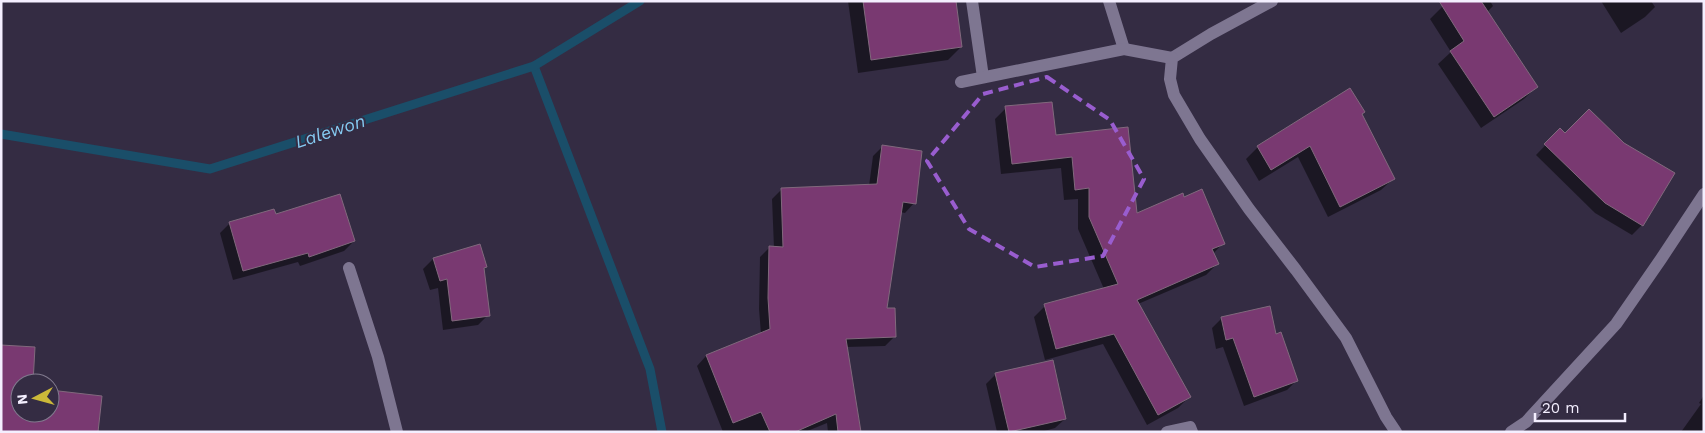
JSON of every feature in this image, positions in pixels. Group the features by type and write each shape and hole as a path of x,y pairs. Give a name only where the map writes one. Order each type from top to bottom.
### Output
{"street":[{"path":"972,1 984,77"},
{"path":"1109,1 1124,49"},
{"path":"961,82 1124,49 1172,58 1211,34 1272,1"},
{"path":"1172,58 1170,79 1174,95 1200,139 1249,209 1346,338 1386,417 1396,432"},
{"path":"1512,432 1526,422 1616,324 1704,194"},
{"path":"349,268 378,358 397,432"},
{"path":"1167,432 1190,427 1192,432"}],"highlighted area":[{"path":"1047,77 1110,120 1144,179 1103,256 1035,267 969,229 927,161 983,94"}],"building":[{"path":"863,1 956,1 962,47 871,60"},
{"path":"1439,1 1481,1 1538,87 1494,117 1450,51 1464,41"},
{"path":"1350,88 1365,112 1362,114 1395,179 1340,207 1310,146 1271,170 1257,146"},
{"path":"1052,102 1056,135 1128,127 1137,213 1183,193 1184,197 1202,189 1225,244 1212,249 1219,264 1137,300 1191,397 1158,415 1114,334 1056,349 1044,304 1118,284 1089,217 1089,188 1075,190 1072,157 1012,164 1005,106"},
{"path":"1589,109 1624,143 1675,173 1643,226 1605,203 1544,144 1560,128 1565,133"},
{"path":"882,145 922,151 916,204 903,202 887,308 895,308 896,337 846,339 861,432 838,432 836,414 795,432 770,432 761,412 733,423 706,355 770,329 768,298 769,246 783,247 781,188 877,184"},
{"path":"340,194 355,241 309,257 308,253 243,271 229,222 274,209 276,214"},
{"path":"480,244 487,267 484,268 490,316 452,321 447,279 440,281 433,258"},
{"path":"1270,306 1276,334 1281,332 1298,381 1254,397 1233,338 1226,340 1221,317"},
{"path":"1,345 35,347 34,373 10,373 10,423 60,423 60,391 102,396 98,432 1,432"},
{"path":"1053,360 1066,419 1009,432 995,373"}],"waterway":[{"name":"Lalewon","path":"1,134 210,169 534,66 640,1"},
{"path":"534,66 650,369 662,432"}]}
